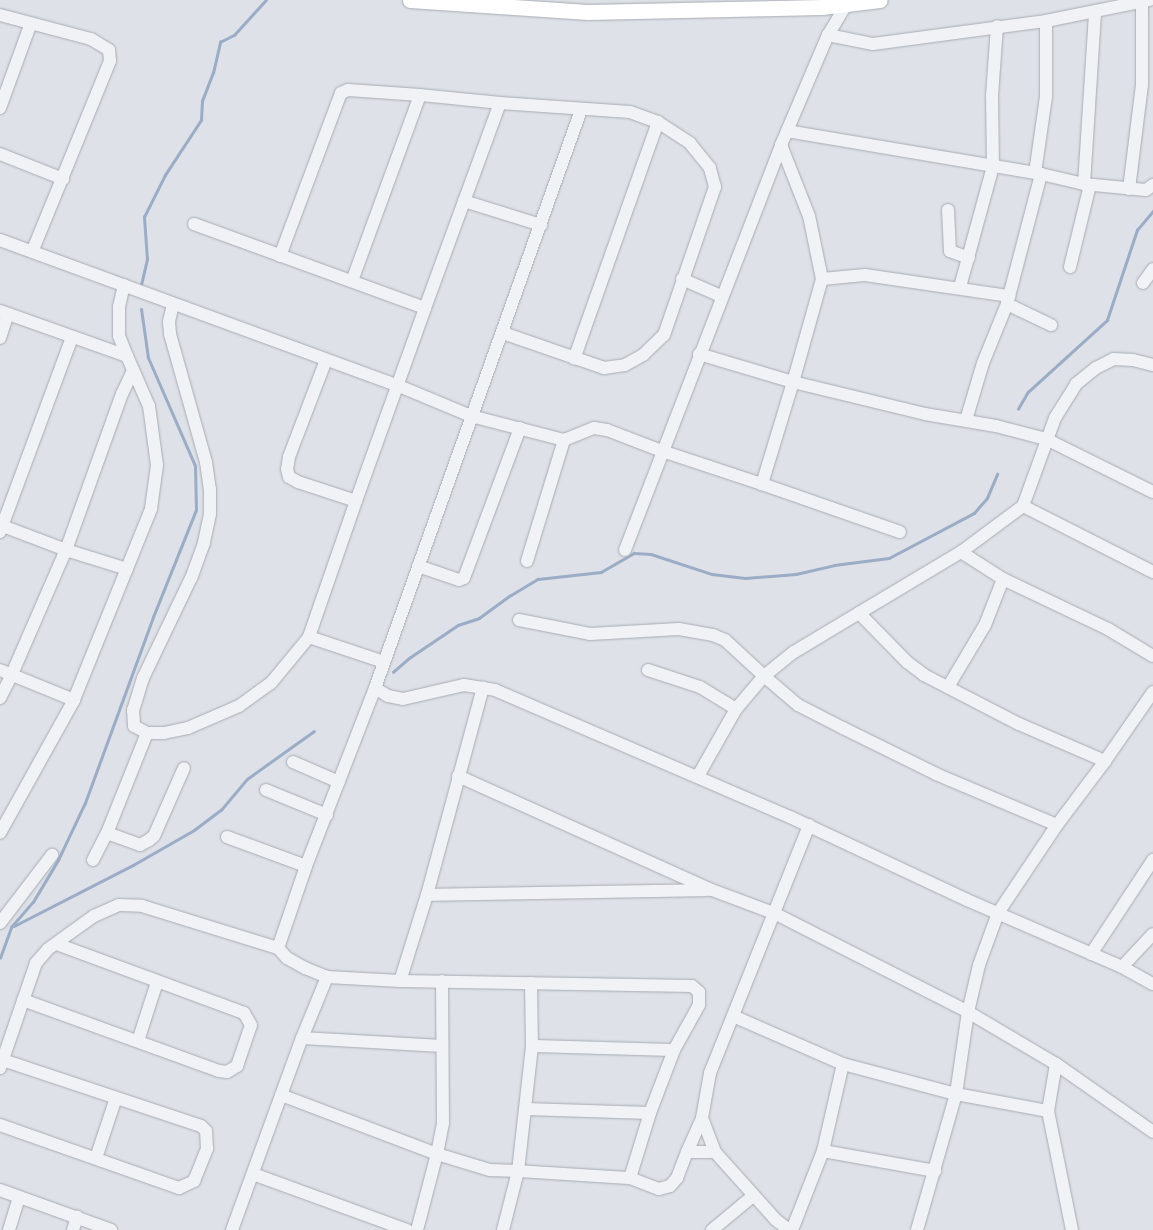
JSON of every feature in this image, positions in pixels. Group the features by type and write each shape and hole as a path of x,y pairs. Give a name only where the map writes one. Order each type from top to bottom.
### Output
{"main road":[{"path":"410,0 588,12 846,5 880,0"}],"street":[{"path":"828,35 873,44 997,26 1046,21 1095,13 1146,1 1142,84 1129,189"},
{"path":"625,550 721,296 781,145 828,35 846,5"},
{"path":"1070,267 1087,185 1095,13"},
{"path":"0,15 91,39 109,50 110,61 32,252"},
{"path":"966,420 983,363 1008,300 1038,174 1046,97 1046,21"},
{"path":"0,108 31,23"},
{"path":"960,287 970,258 993,166 992,96 997,26"},
{"path":"280,256 341,93 348,90 581,110 630,112 658,122 690,143 710,168 714,177 715,187 664,335 643,355 625,365 604,368 503,333"},
{"path":"352,281 420,95"},
{"path":"173,304 169,322 170,334 206,462 210,489 210,514 204,543 191,578 156,650 137,696 133,721 138,729 147,733 164,733 188,728 239,706 271,683 309,637 500,102"},
{"path":"278,948 306,866 375,688 581,110"},
{"path":"574,359 658,122"},
{"path":"787,131 1038,174 1087,185 1146,190 1153,185"},
{"path":"762,484 822,279 810,216 781,145"},
{"path":"0,154 63,179"},
{"path":"464,201 541,225"},
{"path":"948,210 950,251 970,258"},
{"path":"194,224 425,308"},
{"path":"0,240 398,386 471,416 564,440 594,428 606,430 900,532"},
{"path":"1143,283 1153,269"},
{"path":"822,279 865,275 960,287 1008,300 1051,325"},
{"path":"682,280 721,296"},
{"path":"0,833 74,700 151,509 157,465 149,406 119,336 119,307 124,285"},
{"path":"0,338 4,312 127,356"},
{"path":"72,337 1,528 127,569"},
{"path":"699,354 793,382 925,414 966,420 1046,439 1153,492"},
{"path":"698,776 736,709 764,676 794,652 961,552 1023,506 1055,418 1076,384 1096,368 1114,359 1133,360 1153,365"},
{"path":"326,360 289,457 287,469 290,476 298,482 356,501"},
{"path":"0,698 66,550 122,394 134,370"},
{"path":"418,566 459,580 464,578 520,428"},
{"path":"527,561 564,440"},
{"path":"1023,506 1153,572"},
{"path":"961,552 1003,579 1108,629 1153,656"},
{"path":"948,687 985,625 1003,579"},
{"path":"859,613 907,662 924,675 1019,724 1105,761"},
{"path":"519,620 590,634 679,630 712,635 725,640 798,705 936,774 1057,825"},
{"path":"309,637 384,662"},
{"path":"0,670 74,700"},
{"path":"648,670 700,687 736,709"},
{"path":"375,688 388,696 403,699 464,685 495,690 809,825 1122,967 1153,984"},
{"path":"400,981 427,895 483,687"},
{"path":"917,1230 956,1094 968,1012 979,965 998,912 1057,825 1153,692"},
{"path":"94,860 107,833 147,733"},
{"path":"293,762 339,782"},
{"path":"107,833 140,845 154,836 184,768"},
{"path":"458,776 712,890 774,913 968,1012 1056,1064 1153,1132"},
{"path":"266,790 327,815"},
{"path":"281,1095 437,1154 490,1170 630,1178 658,1189 670,1186 677,1178 702,1118 710,1073 809,825"},
{"path":"226,837 306,866"},
{"path":"0,923 52,855"},
{"path":"1091,954 1153,860"},
{"path":"427,895 712,890"},
{"path":"0,1126 179,1188 194,1181 207,1149 206,1131 201,1126 116,1098 1,1064 36,963 48,949 94,916 119,905 142,906 278,948 287,958 327,977 400,981 692,986 699,992 699,1005 674,1050 650,1114 630,1178"},
{"path":"1122,967 1153,934"},
{"path":"23,1000 219,1071 227,1072 237,1066 251,1025 244,1013 56,944"},
{"path":"232,1230 302,1038 327,977"},
{"path":"417,1230 443,1123 442,981"},
{"path":"138,1041 157,982"},
{"path":"503,1230 518,1171 532,1046 532,983"},
{"path":"733,1016 843,1064 956,1094 1029,1105 1048,1111"},
{"path":"302,1038 442,1046"},
{"path":"532,1046 674,1050"},
{"path":"702,1118 715,1152 776,1220 790,1230 823,1151 843,1064"},
{"path":"1056,1064 1048,1111 1072,1230"},
{"path":"96,1158 116,1098"},
{"path":"525,1109 650,1114"},
{"path":"823,1151 935,1171"},
{"path":"687,1152 715,1152"},
{"path":"253,1174 407,1230"},
{"path":"0,1190 111,1230"},
{"path":"712,1230 753,1196"},
{"path":"9,1230 18,1197"},
{"path":"73,1230 77,1217"}],"waterway":[{"path":"141,285 147,260 144,217 165,175 201,120 202,101 213,73 220,42 234,35 266,0"},
{"path":"1018,409 1028,392 1107,320 1137,230 1153,211"},
{"path":"0,958 11,927 33,902 58,860 85,803 153,617 196,510 195,466 148,358 141,309"},
{"path":"393,672 409,658 458,625 479,618 511,595 538,579 601,572 634,553 651,554 712,574 745,578 796,574 834,565 889,558 974,513 987,498 997,474"},
{"path":"14,926 133,865 194,830 221,810 247,779 314,731"}]}
